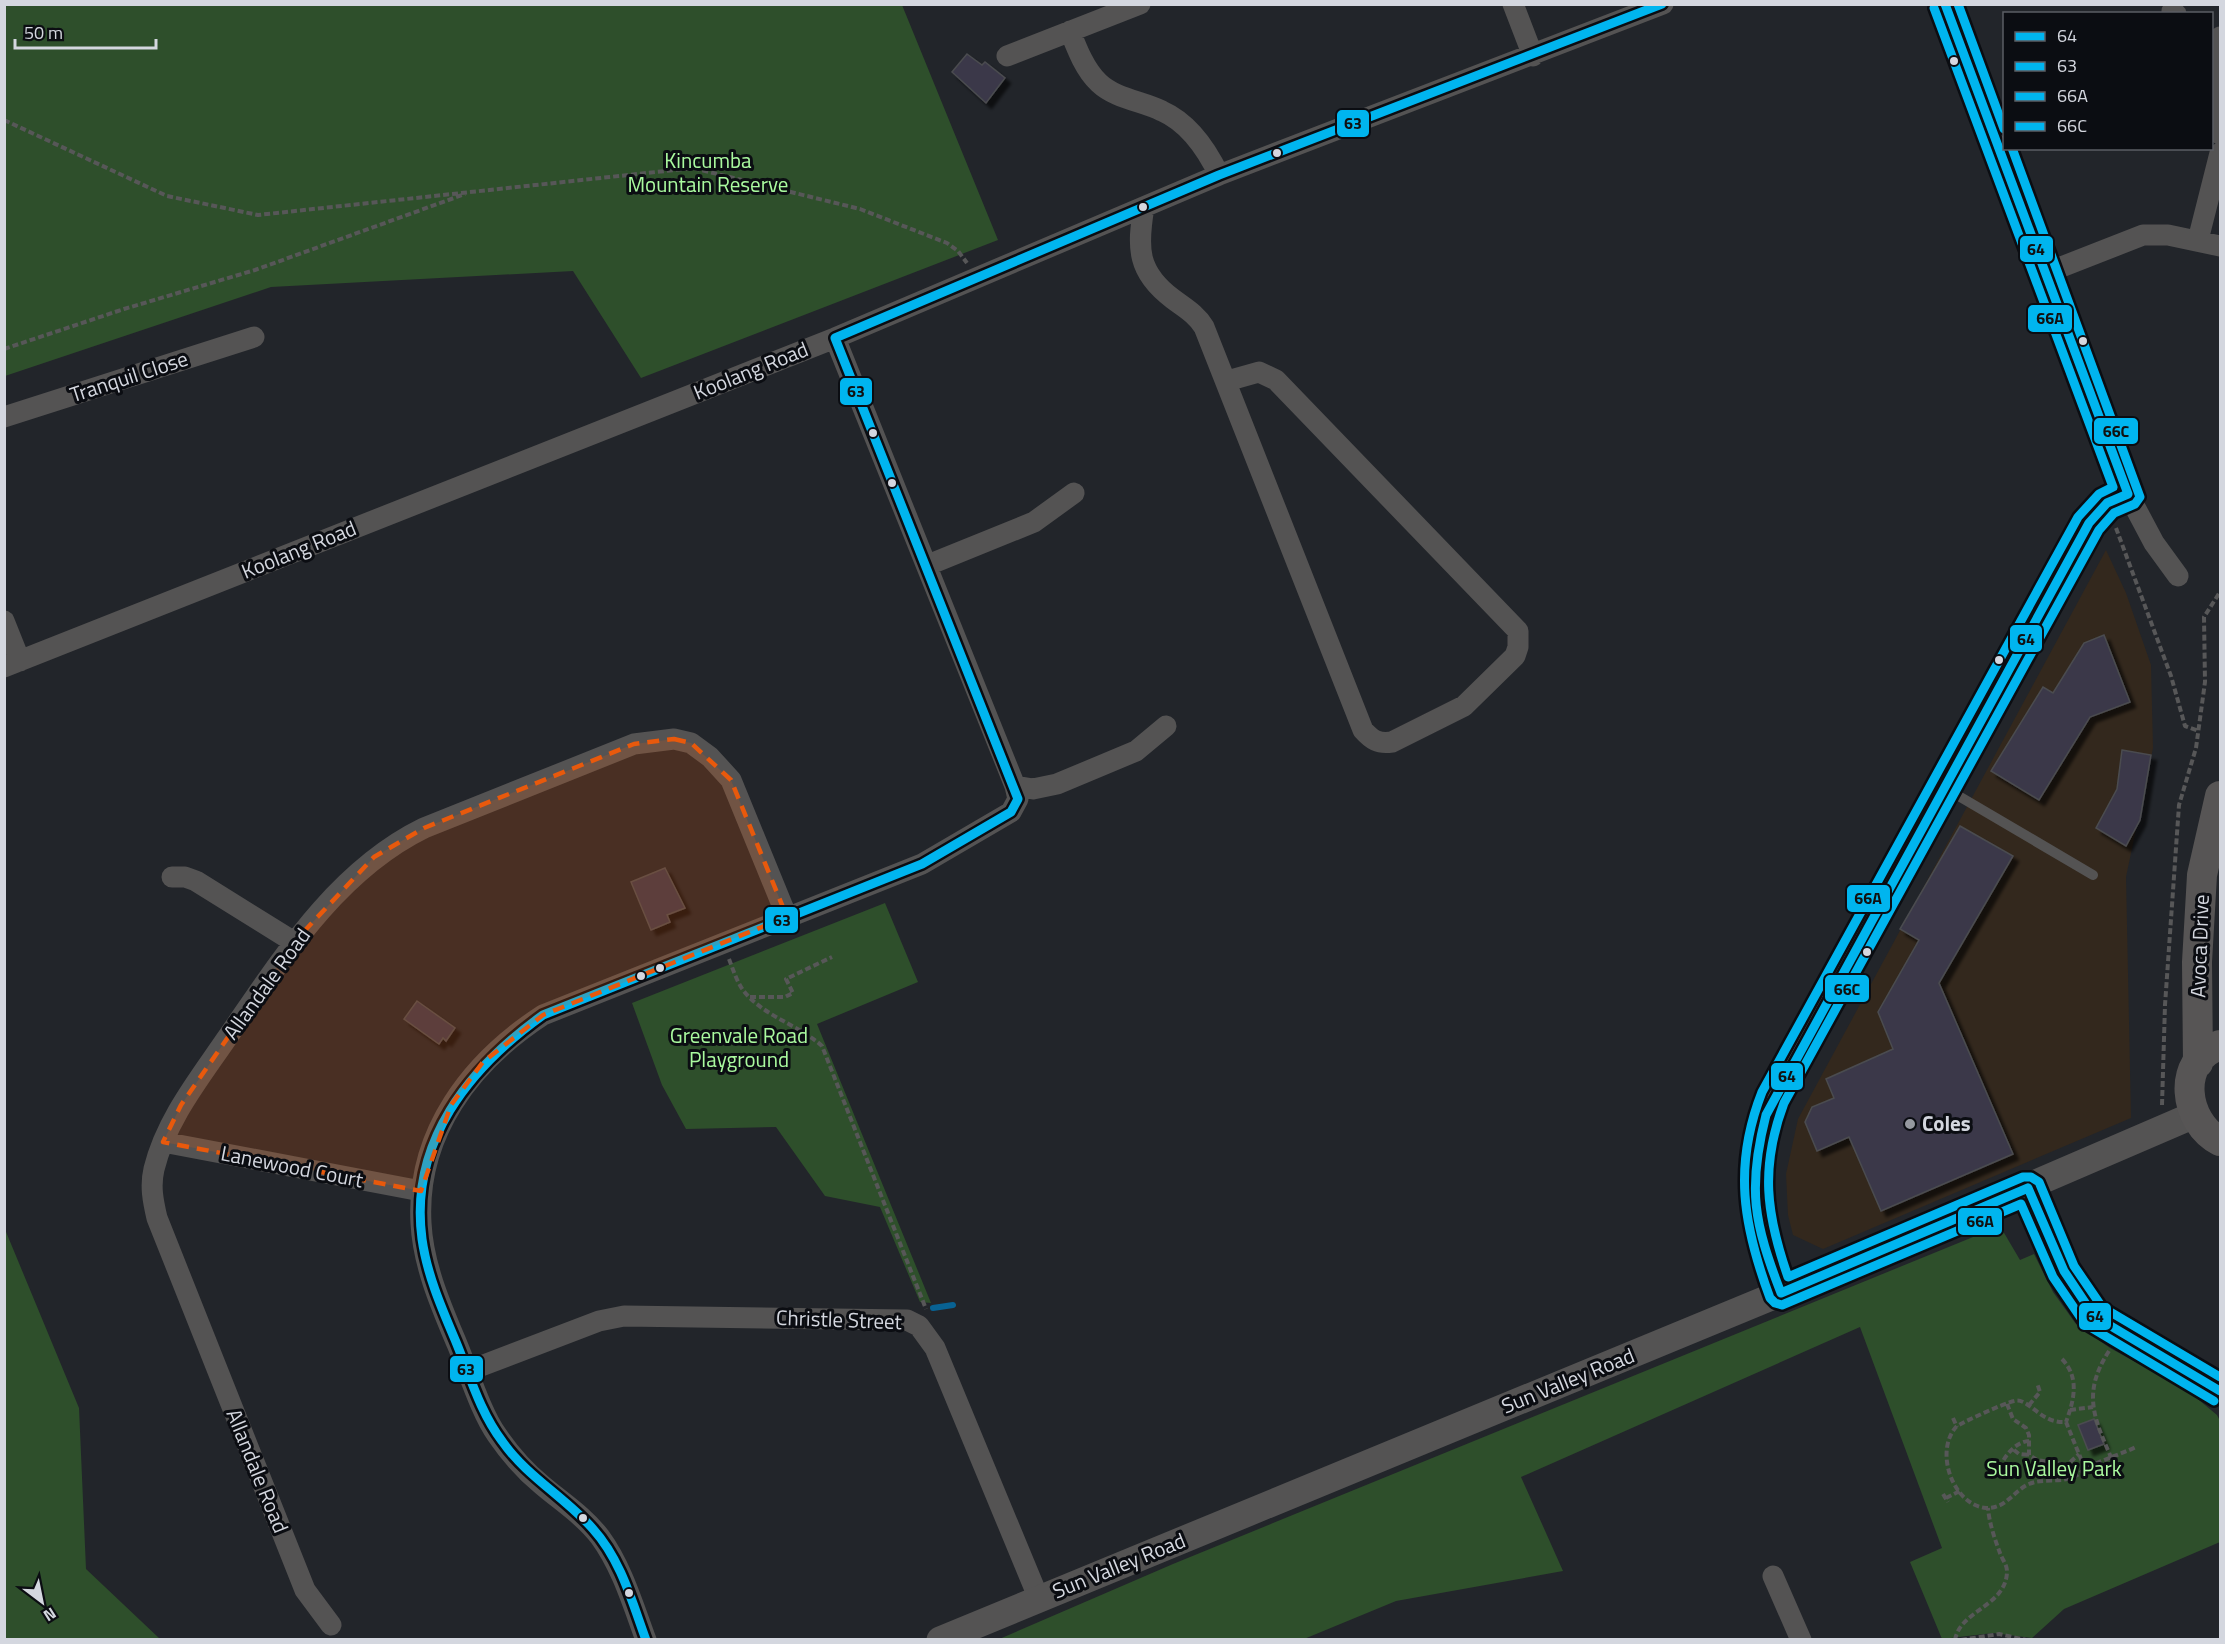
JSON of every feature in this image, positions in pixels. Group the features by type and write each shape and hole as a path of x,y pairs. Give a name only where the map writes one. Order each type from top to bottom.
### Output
{"main road":[{"name":"Avoca Drive","path":"2194,1115 2189,1099 2190,1079 2209,1054 2197,962 2202,875 2220,796"},
{"path":"2194,1115 2203,1129 2220,1141"}],"street":[{"path":"1007,56 1140,4"},
{"path":"1513,4 1533,56"},
{"name":"Koolang Road","path":"12,664 835,338 1219,175 1533,56 1663,4"},
{"path":"1945,4 2128,494 2154,543 2178,576"},
{"path":"1070,31 1081,57 1096,81 1114,93 1164,111 1182,125 1208,153 1219,175"},
{"path":"2213,63 2217,37"},
{"path":"2213,100 2220,134"},
{"path":"2198,240 2220,153"},
{"path":"1144,207 1139,247 1146,270 1161,290 1200,321 1227,381 1364,730 1371,739 1380,743 1392,742 1464,706 1515,656 1518,631 1276,380 1259,372 1227,381"},
{"path":"2046,273 2143,235 2168,234 2220,246"},
{"name":"Tranquil Close","path":"4,417 254,337"},
{"path":"646,1640 617,1565 600,1536 582,1516 517,1461 495,1433 468,1371 428,1267 421,1225 421,1191 432,1150 451,1106 483,1062 513,1035 543,1015 922,864 957,846 1011,812 1018,799 1015,786 928,565 835,338"},
{"path":"928,565 1034,522 1074,493"},
{"path":"1781,1293 1763,1243 1753,1190 1766,1115 2089,523 2107,503 2128,494"},
{"path":"4,621 12,664"},
{"path":"1015,786 1033,789 1057,784 1136,751 1166,726"},
{"name":"Allandale Road","path":"331,1625 305,1590 157,1218 152,1181 163,1142 181,1105 294,942 374,857 400,840 633,744 664,740 691,743 716,762 731,780 787,917"},
{"path":"172,877 185,877 196,881 294,942"},
{"name":"Sun Valley Road","path":"939,1640 1781,1293 2194,1115"},
{"name":"Lanewood Court","path":"163,1142 421,1191"},
{"path":"2028,1188 2074,1291 2094,1316 2220,1391"},
{"name":"Christle Street","path":"468,1371 599,1321 624,1316 907,1320 923,1331 935,1348 1039,1599"},
{"path":"1773,1576 1801,1640"}],"lane":[{"path":"1945,788 2093,875"}],"path":[{"path":"4,120 166,196 258,215 693,168 860,209 947,243 958,251 977,278"},
{"path":"4,349 124,309 255,270 471,192"},
{"path":"2116,528 2171,676 2185,726 2199,731"},
{"path":"722,943 740,985 749,997 776,1017 806,1031 822,1046 927,1306 923,1331"},
{"path":"749,997 785,997 793,993 786,979 832,957"},
{"path":"2116,1469 2093,1407 2094,1378 2121,1333"},
{"path":"2061,1359 2074,1379 2066,1422 2085,1469"},
{"path":"2029,1406 2040,1392 2037,1383"},
{"path":"2066,1422 2047,1420 2029,1406 2016,1400 1957,1427 1949,1440 1947,1455 1950,1473 1960,1491 1972,1503 1988,1508 2007,1502 2030,1484 2068,1479 2085,1469 2136,1447"},
{"path":"2007,1404 2013,1419 2026,1428 2029,1455"},
{"path":"2070,1410 2093,1407"},
{"path":"1953,1418 1957,1427"},
{"path":"1998,1477 1999,1466 2018,1444 2028,1441"},
{"path":"2013,1450 2037,1460 2067,1465"},
{"path":"2067,1465 2079,1454"},
{"path":"2067,1465 2068,1479"},
{"path":"1942,1494 1947,1501 1960,1491"},
{"path":"1955,1640 1974,1614 1997,1597 2005,1582 2007,1568 1999,1550 1988,1508"},
{"path":"1961,1640 1999,1634 2026,1640"}],"highlighted area":[{"path":"674,739 691,743 731,780 787,917 543,1015 483,1062 451,1105 421,1191 163,1142 181,1105 294,942 374,857 424,828 634,744"}],"shaded area":[{"path":"2106,550 2126,593 2151,665 2153,748 2126,877 2131,1118 1823,1249 1793,1235 1788,1215 1786,1174 1798,1119"}],"green space":[{"name":"Kincumba Mountain Reserve","path":"4,5 902,5 998,240 641,378 573,271 271,287 5,376"},
{"name":"Greenvale Road Playground","path":"885,903 918,982 817,1024 931,1303 920,1302 880,1207 825,1196 776,1127 686,1129 662,1085 632,1003"},
{"name":"Sun Valley Park","path":"2000,1226 2020,1260 2034,1254 2053,1292 2076,1324 2110,1348 2187,1390 2217,1415 2220,1421 2220,1542 2064,1609 2032,1638 1993,1633 1942,1639 1910,1562 1942,1548 1860,1327 1521,1477 1563,1571 1396,1601 1304,1639 997,1640 1173,1564"},
{"path":"4,1227 79,1408 86,1569 160,1639 5,1639"}],"building":[{"path":"967,54 982,65 985,62 1005,78 986,103 952,72"},
{"path":"2104,635 2130,702 2090,717 2039,800 1991,771 2043,687 2053,693 2084,643"},
{"path":"2122,750 2151,755 2140,820 2126,846 2096,828 2117,789"},
{"path":"1960,826 2013,856 1939,983 2013,1154 1881,1211 1849,1137 1817,1151 1805,1122 1812,1107 1834,1098 1826,1079 1893,1049 1878,1012 1919,940 1900,929"},
{"path":"665,868 685,908 667,915 670,922 651,930 631,882"},
{"path":"417,1001 455,1028 446,1041 443,1038 439,1044 404,1019"},
{"path":"2094,1419 2104,1444 2088,1450 2078,1425"}],"waterway":[{"path":"933,1308 953,1305"}],"transit line":[{"name":"63","path":"646,1640 625,1582 603,1541 582,1518 512,1454 494,1430 481,1406 427,1266 422,1239 420,1204 425,1171 435,1139 450,1110 491,1059 543,1015 922,864 1011,812 1018,799 835,338 1219,175 1662,4"},
{"name":"64","path":"1945,4 2128,494"},
{"name":"66C","path":"1958,4 2003,126"},
{"name":"66A","path":"1934,8 2113,487 2099,494 2078,517 1762,1092 1747,1145 1745,1170 1745,1195 1753,1245 1770,1298 1782,1305 2021,1204 2053,1277 2085,1324 2214,1401"},
{"name":"66C","path":"2013,150 2140,497 2135,504 2114,513 2099,530 1784,1103 1771,1148 1769,1170 1771,1211 1788,1277 2023,1177 2031,1177 2039,1182 2074,1266 2102,1307 2220,1377"},
{"name":"64","path":"1781,1293 1765,1246 1756,1206 1757,1164 1766,1115 2089,523 2107,503 2128,494"},
{"name":"64","path":"2028,1188 2064,1271 2094,1316 2220,1391"},
{"name":"64","path":"1781,1293 2028,1188"}],"place":[{"name":"Coles","path":"1910,1124"}]}
